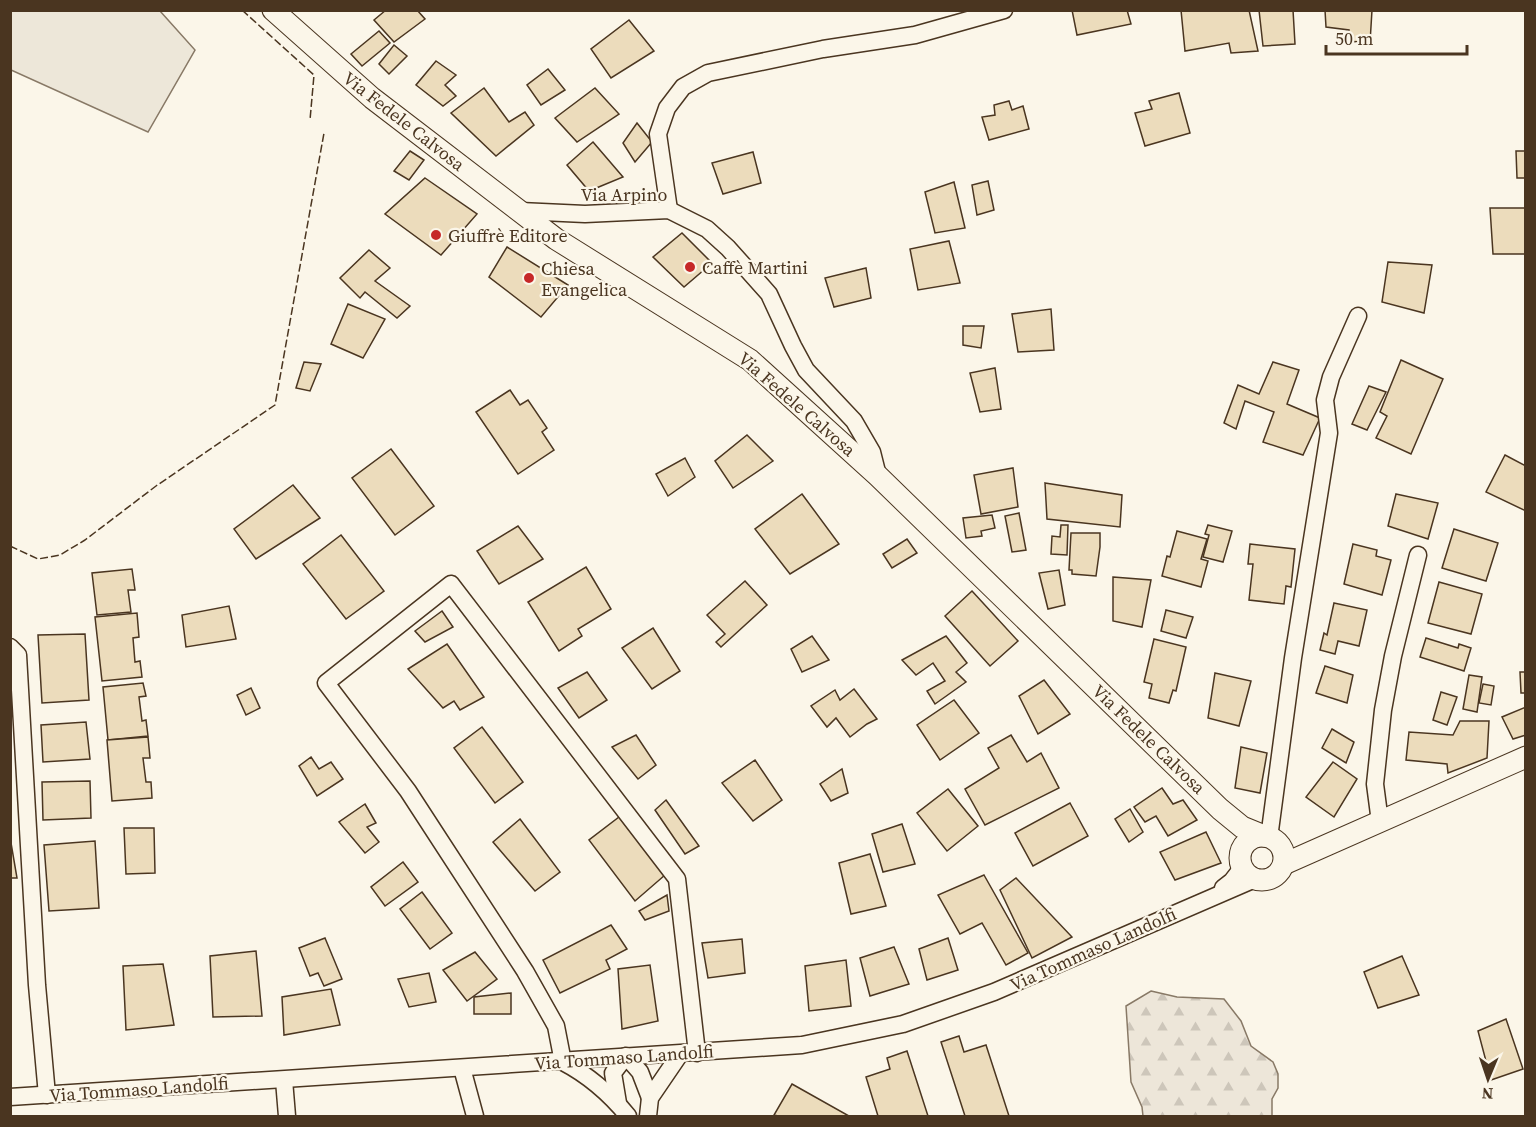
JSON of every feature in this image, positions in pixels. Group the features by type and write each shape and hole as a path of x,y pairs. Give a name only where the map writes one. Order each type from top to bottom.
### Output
{"street":[{"name":"Via Fedele Calvosa","path":"273,10 372,98 556,239 750,360 879,476 1220,809 1242,827 1274,845"},
{"path":"669,210 658,134 667,108 683,87 708,73 823,49 915,35 1004,10"},
{"name":"Via Arpino","path":"520,211 585,214 669,210 707,229 736,256 769,294 806,370 854,421 872,452 879,476"},
{"path":"1358,316 1331,377 1325,400 1329,433 1293,658 1274,845 1276,875 1270,879 1246,868 1247,842 1253,838 1274,845 1304,846 1332,842 1526,757"},
{"path":"1380,822 1375,784 1383,710 1393,656 1418,555"},
{"path":"623,1110 582,1072 562,1062 556,1026 525,971 408,791 326,683 451,584 677,879 688,1053 650,1098"},
{"path":"10,647 18,655 16,714 47,1095"},
{"name":"Via Fedele Calvosa","path":"1220,809 1228,822 1246,868"},
{"name":"Via Tommaso Landolfi","path":"10,1097 802,1045 903,1024 994,992 1211,897 1246,868"},
{"path":"623,1110 613,1072 626,1056 640,1072 650,1098 648,1116"},
{"path":"462,1068 475,1116"},
{"path":"284,1080 287,1116"}],"green space":[{"path":"1151,991 1177,997 1224,999 1241,1021 1251,1046 1273,1062 1278,1074 1278,1088 1272,1099 1272,1116 1143,1116 1142,1107 1131,1082 1126,1006"}],"shaded area":[{"path":"11,10 160,11 195,50 148,132 11,70"}],"building":[{"path":"386,10 417,10 425,19 394,42 374,20"},
{"path":"1072,10 1127,10 1131,24 1077,35"},
{"path":"1181,10 1249,10 1258,51 1231,53 1229,43 1185,51"},
{"path":"1259,10 1293,10 1295,44 1263,46"},
{"path":"1325,10 1372,10 1370,43 1348,41 1349,30 1326,27"},
{"path":"629,20 654,51 611,78 591,49"},
{"path":"379,31 390,43 362,66 351,54"},
{"path":"394,45 407,56 389,74 379,64"},
{"path":"436,61 456,75 445,85 456,96 443,106 416,85"},
{"path":"548,69 565,90 541,105 527,85"},
{"path":"484,88 509,122 525,112 534,125 496,156 451,113"},
{"path":"595,88 619,114 577,142 555,118"},
{"path":"1179,93 1190,133 1145,146 1135,113 1152,109 1149,101"},
{"path":"1009,101 1012,110 1023,106 1029,129 989,140 982,117 995,115 994,105"},
{"path":"637,123 652,142 635,162 623,143"},
{"path":"593,142 623,177 589,191 567,165"},
{"path":"410,151 424,160 409,180 394,171"},
{"path":"1516,151 1526,151 1526,178 1517,178"},
{"path":"753,152 761,183 723,194 712,163"},
{"name":"Giuffrè Editore","path":"425,178 477,214 441,255 385,214"},
{"path":"988,181 994,210 977,215 972,185"},
{"path":"954,182 965,228 935,233 925,192"},
{"path":"1490,208 1526,208 1526,254 1493,254"},
{"path":"682,233 712,263 684,287 653,257"},
{"path":"949,241 960,283 918,290 910,249"},
{"path":"507,247 568,285 541,317 489,277"},
{"path":"369,250 390,268 375,281 410,306 397,318 365,292 360,298 340,278"},
{"path":"1388,262 1432,265 1424,313 1382,302"},
{"path":"866,268 871,298 834,307 825,278"},
{"path":"348,304 385,319 363,358 331,344"},
{"path":"1051,309 1054,350 1018,352 1012,314"},
{"path":"963,326 984,326 981,348 963,345"},
{"path":"1401,360 1443,379 1411,454 1376,438 1387,416 1380,412"},
{"path":"304,362 321,364 310,391 296,388"},
{"path":"1273,362 1299,370 1287,404 1320,418 1303,455 1263,442 1274,412 1245,401 1236,429 1224,423 1238,385 1259,394"},
{"path":"995,368 1001,409 980,412 970,373"},
{"path":"1369,386 1386,392 1367,430 1352,424"},
{"path":"510,390 520,405 528,400 547,428 542,432 554,450 518,474 476,412"},
{"path":"747,435 773,461 733,488 715,461"},
{"path":"391,449 434,506 395,535 352,478"},
{"path":"1505,455 1526,466 1526,511 1486,492"},
{"path":"685,458 695,477 668,496 656,474"},
{"path":"1013,468 1018,507 981,514 974,475"},
{"path":"1045,483 1122,495 1120,527 1047,519"},
{"path":"293,485 320,518 256,559 234,529"},
{"path":"802,494 839,544 790,574 755,529"},
{"path":"1396,494 1438,503 1428,539 1388,526"},
{"path":"1019,513 1026,550 1012,552 1005,516"},
{"path":"992,515 995,528 981,531 982,536 966,538 963,518"},
{"path":"1061,525 1068,525 1067,555 1051,554 1052,536 1060,537"},
{"path":"1208,525 1232,531 1223,562 1203,557 1209,535 1205,534"},
{"path":"518,526 543,559 499,584 477,551"},
{"path":"1454,529 1498,543 1486,581 1442,568"},
{"path":"1177,531 1207,539 1201,559 1208,561 1201,587 1162,576"},
{"path":"1071,533 1100,533 1096,576 1072,574 1072,570 1069,570"},
{"path":"341,535 384,591 346,619 303,564"},
{"path":"907,539 917,553 892,568 883,554"},
{"path":"1250,544 1295,549 1291,587 1286,586 1284,604 1249,600 1253,564 1248,564"},
{"path":"1353,544 1377,550 1376,556 1391,560 1382,595 1344,584"},
{"path":"586,567 611,609 578,629 582,636 559,651 528,602"},
{"path":"132,569 135,590 128,590 131,612 97,615 92,573"},
{"path":"1059,570 1065,605 1048,609 1039,573"},
{"path":"1113,577 1151,580 1142,627 1113,621"},
{"path":"745,581 767,605 721,647 716,642 725,634 707,615"},
{"path":"1439,582 1482,594 1471,634 1428,623"},
{"path":"972,591 1018,641 990,666 945,616"},
{"path":"1334,603 1367,610 1359,646 1338,641 1335,654 1320,650 1324,633 1327,635"},
{"path":"229,606 236,639 186,647 182,615"},
{"path":"1166,610 1193,617 1186,638 1161,631"},
{"path":"442,611 453,627 425,642 415,631"},
{"path":"137,613 139,637 133,638 135,662 140,661 142,677 102,681 95,617"},
{"path":"653,628 680,671 652,689 622,648"},
{"path":"85,634 89,700 42,703 38,635"},
{"path":"812,636 829,660 802,672 791,649"},
{"path":"946,636 967,663 956,672 966,682 935,704 927,691 945,681 933,663 916,675 902,660"},
{"path":"1426,638 1458,648 1459,644 1471,648 1464,671 1420,657"},
{"path":"1154,639 1186,647 1176,691 1173,690 1169,703 1149,698 1152,684 1144,682"},
{"path":"447,644 484,697 460,710 454,701 443,708 408,669"},
{"path":"1325,666 1353,675 1347,703 1316,693"},
{"path":"587,672 607,700 579,718 558,688"},
{"path":"1520,672 1526,672 1526,693 1521,693"},
{"path":"1215,673 1251,681 1239,726 1208,718"},
{"path":"1469,675 1482,677 1477,712 1463,709"},
{"path":"1044,680 1070,714 1038,734 1019,696"},
{"path":"143,683 146,696 139,697 142,721 146,720 148,736 108,740 103,687"},
{"path":"1483,684 1494,686 1491,705 1479,703"},
{"path":"251,688 260,708 246,715 237,695"},
{"path":"854,689 877,719 850,737 836,718 827,727 811,706 835,690 840,700"},
{"path":"1441,692 1457,697 1447,725 1433,720"},
{"path":"954,700 979,733 940,760 917,725"},
{"path":"1526,707 1526,735 1513,739 1502,717"},
{"path":"1460,721 1489,721 1487,758 1448,773 1447,764 1406,760 1409,732 1453,735"},
{"path":"86,722 90,759 43,762 41,725"},
{"path":"482,727 523,782 495,803 454,748"},
{"path":"1332,729 1354,742 1346,763 1322,748"},
{"path":"636,735 656,765 638,779 612,747"},
{"path":"1011,735 1027,762 1041,753 1059,788 985,825 965,789 999,768 988,748"},
{"path":"148,737 150,758 143,758 146,782 151,782 152,798 112,801 107,740"},
{"path":"1241,747 1267,753 1260,793 1235,788"},
{"path":"311,757 319,769 331,762 343,779 317,796 299,766"},
{"path":"755,760 782,800 753,821 722,783"},
{"path":"1333,762 1357,779 1334,817 1306,797"},
{"path":"842,769 848,793 831,801 820,784"},
{"path":"90,781 91,818 43,820 42,782"},
{"path":"1162,788 1173,804 1183,800 1197,820 1168,836 1156,816 1145,822 1134,807"},
{"path":"948,789 978,826 947,851 917,813"},
{"path":"666,800 699,846 685,854 655,810"},
{"path":"1070,803 1088,836 1033,866 1015,833"},
{"path":"365,804 376,823 367,827 379,842 365,853 339,822"},
{"path":"1130,809 1143,832 1129,842 1115,819"},
{"path":"619,817 665,875 635,901 589,840"},
{"path":"520,819 560,872 535,891 493,842"},
{"path":"902,824 915,864 883,872 872,834"},
{"path":"124,828 154,828 155,873 126,874"},
{"path":"1206,832 1221,863 1175,880 1160,852"},
{"path":"10,837 17,878 10,878"},
{"path":"95,841 99,908 49,911 44,845"},
{"path":"870,854 886,906 851,914 839,863"},
{"path":"403,862 418,882 385,906 371,887"},
{"path":"984,875 1028,953 1006,965 982,923 960,934 938,895"},
{"path":"1016,878 1072,937 1032,958 1000,890"},
{"path":"422,892 452,933 430,949 400,909"},
{"path":"667,895 669,911 645,920 639,911"},
{"path":"611,925 627,949 606,960 610,969 560,993 543,960"},
{"path":"325,938 342,979 324,986 318,973 310,976 299,948"},
{"path":"948,938 958,970 927,980 919,949"},
{"path":"742,939 745,973 708,978 702,943"},
{"path":"894,947 909,984 870,996 860,958"},
{"path":"256,951 262,1016 213,1017 210,956"},
{"path":"475,952 497,979 467,1001 443,970"},
{"path":"1402,956 1419,995 1378,1008 1364,972"},
{"path":"846,960 851,1006 809,1011 805,966"},
{"path":"163,964 174,1025 126,1030 123,966"},
{"path":"650,965 658,1021 622,1029 618,969"},
{"path":"429,973 436,1002 409,1007 398,979"},
{"path":"331,989 340,1025 284,1035 282,997"},
{"path":"511,993 511,1014 474,1014 474,997"},
{"path":"1506,1019 1523,1069 1491,1080 1478,1031"},
{"path":"959,1036 964,1052 986,1045 1009,1116 965,1116 941,1042"},
{"path":"907,1051 928,1116 878,1116 866,1077 890,1069 887,1058"},
{"path":"792,1084 849,1116 774,1115"}],"fence":[{"path":"242,10 314,75 310,120"},
{"path":"10,546 38,559 60,555 85,540 156,486 275,405 324,133"}],"place":[{"name":"Giuffrè Editore","path":"436,235"},
{"name":"Caffè Martini","path":"690,267"},
{"name":"Chiesa Evangelica","path":"529,278"}]}
